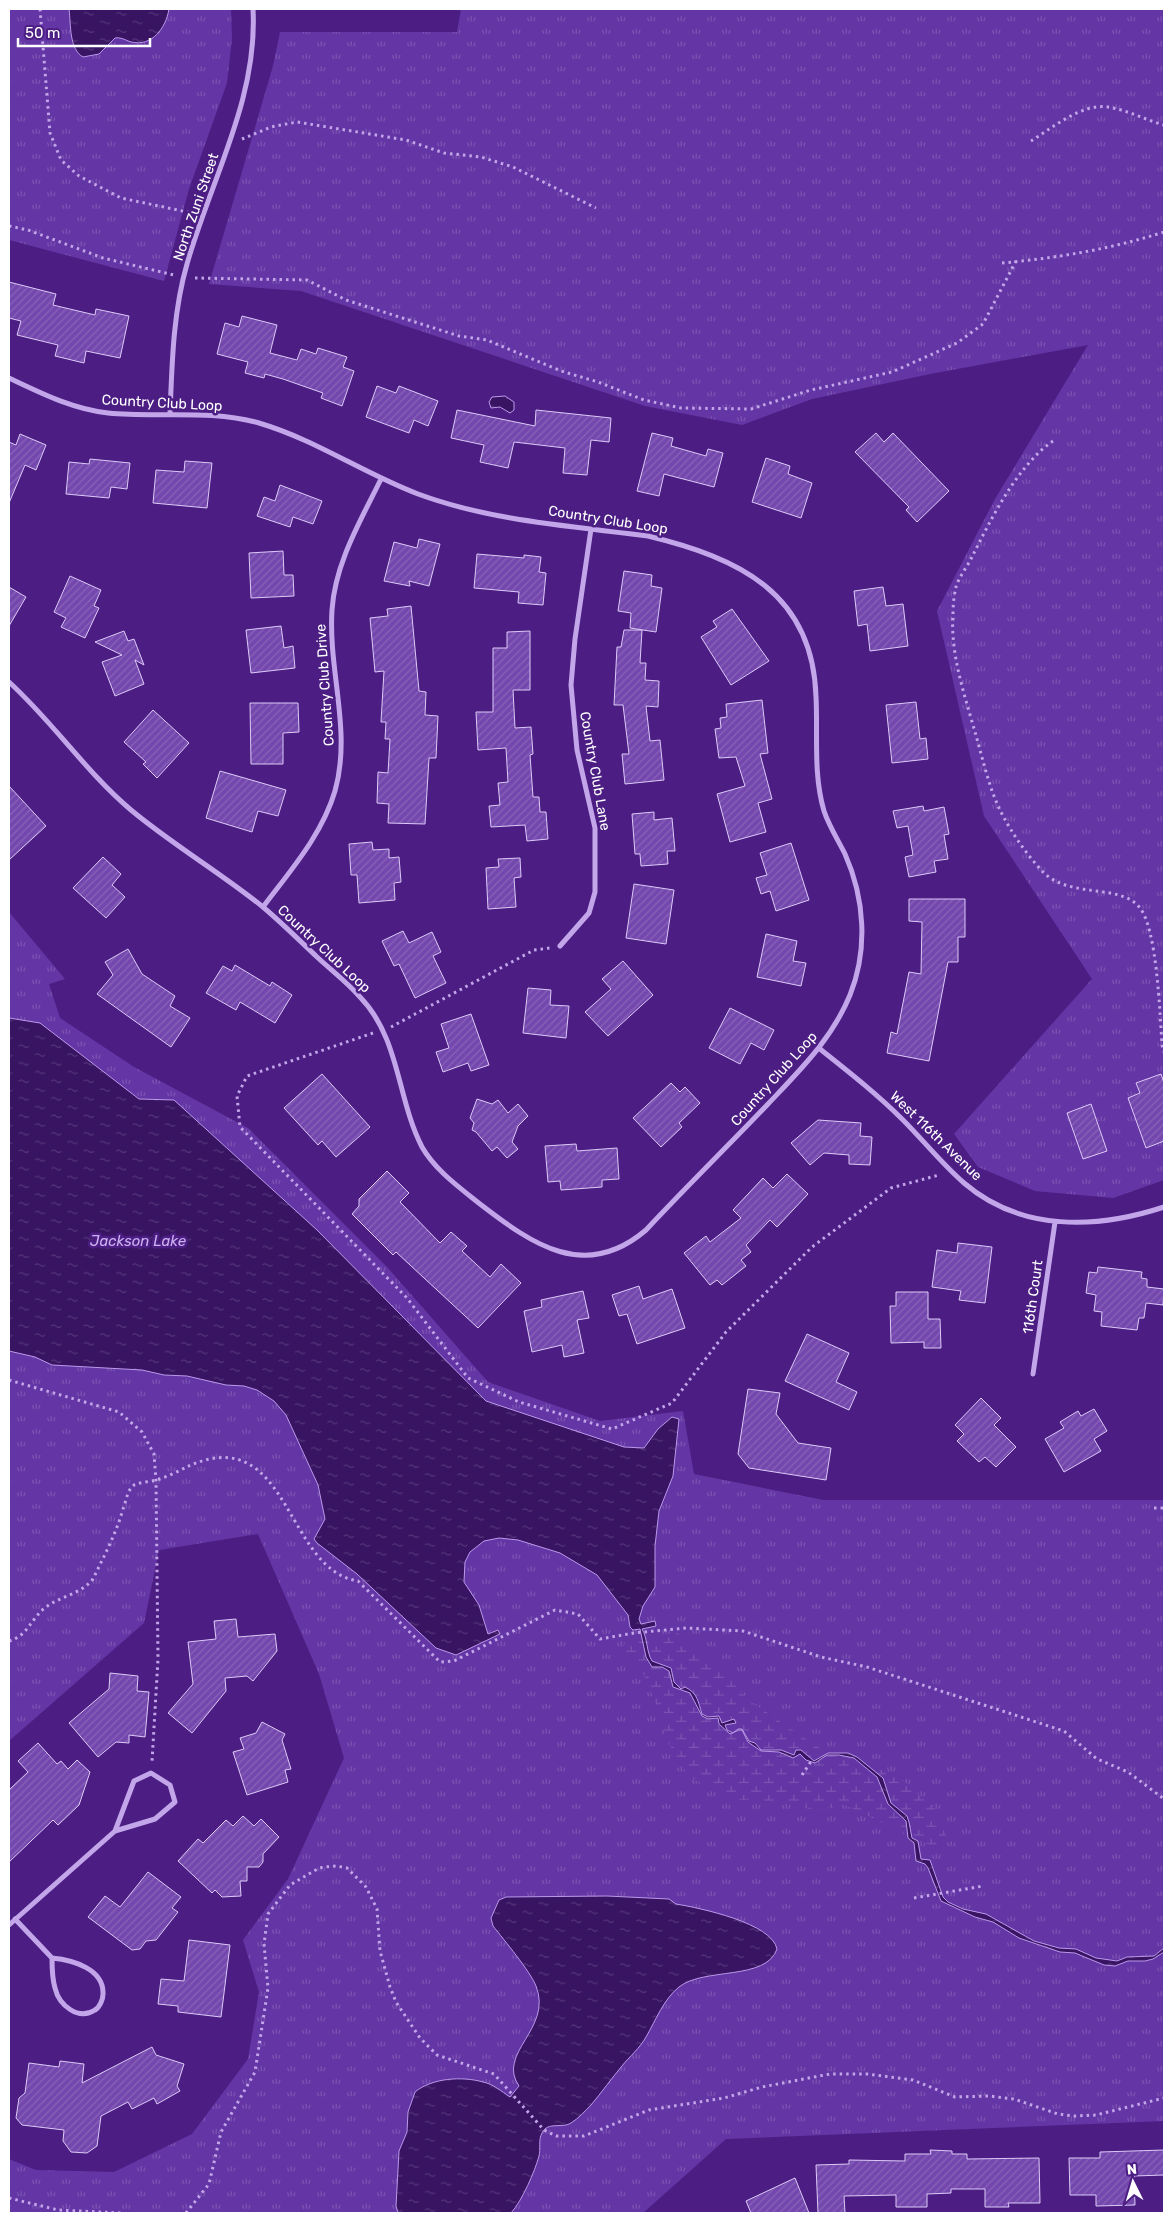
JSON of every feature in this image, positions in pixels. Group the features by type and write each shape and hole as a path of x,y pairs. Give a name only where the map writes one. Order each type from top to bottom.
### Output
{"street":[{"name":"North Zuni Street","path":"170,414 172,363 184,277 203,216 230,144 250,68 255,37 253,9"},
{"name":"Country Club Loop","path":"9,378 52,398 90,410 144,415 215,415 258,423 317,445 381,478 464,509 648,536 674,542 703,552 738,568 763,584 779,599 801,627 809,643 815,674 820,794 830,827 844,853 858,890 862,921 854,982 833,1030 820,1049 646,1230 627,1244 612,1250 581,1254 550,1250 514,1230 445,1174 424,1149 414,1127 399,1074 382,1030 361,997 263,907 132,810 92,773 31,703 9,682"},
{"name":"Country Club Drive","path":"263,907 317,832 334,792 340,770 342,740 332,633 335,591 345,554 381,478"},
{"name":"Country Club Lane","path":"560,946 589,913 595,892 594,828 577,750 571,685 574,638 591,529"},
{"name":"West 116th Avenue","path":"820,1049 881,1098 952,1172 984,1197 1004,1208 1026,1217 1055,1222 1103,1222 1164,1207"},
{"name":"116th Court","path":"1033,1374 1055,1222"},
{"path":"9,1925 115,1831 155,1819 175,1802 170,1785 151,1773 134,1781 115,1831"},
{"path":"16,1919 52,1958 52,1975 55,1990 62,2002 72,2012 85,2014 96,2010 103,1999 104,1985 94,1973 67,1959 52,1958"}],"path":[{"path":"40,9 50,133 61,160 79,176 121,198 143,204 167,206 203,216"},
{"path":"1031,141 1085,110 1099,107 1110,108 1164,125"},
{"path":"230,144 270,127 297,122 340,128 406,140 444,153 481,157 513,167 596,208"},
{"path":"9,226 28,230 103,258 184,277 307,280 346,300 460,336 487,340 561,371 598,382 644,400 681,408 751,409 811,390 892,372 957,342 983,324 1016,261"},
{"path":"1002,262 1062,256 1130,243 1164,232"},
{"path":"1053,441 1041,450 1010,490 991,519 956,587 953,613 953,641 964,692 988,777 1002,812 1021,846 1045,874 1061,884 1079,890 1116,894 1132,900 1141,908 1151,937 1159,994 1164,1052"},
{"path":"560,946 534,950 396,1026 247,1076 237,1096 240,1127 407,1298 468,1378 519,1402 612,1429 672,1402 726,1332 812,1247 891,1188 952,1172"},
{"path":"9,1380 120,1412 142,1432 154,1454 158,1658 151,1773"},
{"path":"9,1641 24,1633 48,1606 87,1587 93,1579 118,1525 129,1490 134,1485 156,1480 204,1460 225,1456 243,1461 270,1482 323,1562 343,1575 358,1580 437,1660 447,1663 456,1660 554,1610 578,1614 600,1639 634,1632 686,1628 743,1631 821,1657 867,1667 1064,1731 1098,1759 1128,1772 1164,1798"},
{"path":"1154,1508 1164,1508"},
{"path":"802,1774 812,1760"},
{"path":"186,2213 209,2184 221,2132 255,2072 268,1988 264,1944 268,1914 290,1885 318,1868 336,1866 347,1868 366,1887 377,1909 380,1951 390,1987 396,2002 420,2038 437,2055 494,2074 510,2089 544,2130 556,2136 584,2136 649,2110 724,2098 762,2087 830,2074 867,2074 912,2080 955,2096 989,2096 1014,2099 1058,2114 1074,2116 1096,2114 1164,2098"},
{"path":"914,1898 983,1886"},
{"path":"9,2198 58,2210 121,2213"}],"green space":[{"path":"9,9 231,9 232,38 227,83 189,189 164,281 9,240"},
{"path":"461,9 1164,9 1164,1180 1113,1198 1035,1191 978,1167 954,1134 1092,979 984,816 937,611 995,499 1088,345 930,374 812,399 742,425 645,406 301,291 209,284 273,66 280,32 457,32"},
{"path":"9,912 65,979 49,984 60,1018 134,1067 248,1128 387,1267 488,1382 600,1421 683,1411 694,1474 823,1500 1164,1500 1164,2121 726,2139 643,2213 9,2213 9,2159 36,2170 114,2172 192,2134 248,2059 259,1992 243,1940 288,1879 344,1758 319,1674 258,1534 159,1550 144,1623 9,1741"},
{"path":"678,1633 729,1677 747,1699 827,1753 896,1775 934,1807 947,1838 942,1851 843,1804 833,1808 810,1809 772,1801 740,1800 690,1778 665,1738 661,1716 644,1675 623,1647 627,1639"}],"water":[{"path":"69,9 169,9 165,23 151,39 139,43 115,38 99,54 83,57 78,53 73,43"},
{"path":"505,396 514,402 514,410 510,413 500,407 491,408 489,402 492,397"},
{"name":"Jackson Lake","path":"9,1018 40,1023 139,1099 174,1100 317,1230 486,1401 624,1447 644,1448 658,1429 672,1417 679,1419 673,1476 659,1511 655,1546 655,1587 643,1606 639,1619 641,1624 655,1621 656,1626 642,1629 652,1661 671,1668 674,1682 681,1689 685,1687 693,1692 702,1714 708,1717 719,1716 722,1723 734,1719 736,1723 725,1725 727,1730 733,1733 730,1734 719,1724 718,1718 708,1719 702,1716 690,1693 673,1687 669,1671 662,1667 652,1667 646,1657 640,1629 633,1630 630,1627 628,1615 597,1575 560,1553 518,1540 499,1538 484,1541 470,1552 465,1562 464,1582 479,1605 488,1634 498,1630 500,1634 456,1655 436,1648 357,1574 314,1539 325,1519 318,1485 286,1415 274,1401 257,1390 187,1376 164,1375 142,1370 52,1365 35,1357 9,1351"},
{"path":"742,1729 749,1741 755,1743 761,1750 781,1750 794,1755 796,1750 801,1750 814,1761 828,1753 848,1753 857,1757 883,1778 891,1803 907,1816 912,1838 918,1841 921,1859 930,1860 943,1897 948,1902 963,1909 986,1914 1034,1941 1059,1948 1076,1949 1096,1958 1117,1961 1127,1957 1154,1956 1164,1948 1164,1952 1153,1959 1145,1961 1128,1961 1115,1966 1104,1965 1075,1953 1060,1952 1019,1938 993,1922 975,1917 941,1901 928,1868 925,1864 916,1861 914,1843 908,1838 906,1821 888,1804 877,1777 854,1758 827,1755 815,1763 806,1760 800,1754 793,1758 779,1752 761,1751 748,1742 742,1730 734,1732"},
{"path":"607,1896 669,1899 676,1904 734,1918 762,1932 772,1940 777,1949 771,1959 761,1966 748,1970 703,1977 690,1981 673,1992 664,2004 644,2041 591,2105 571,2123 551,2126 545,2129 541,2136 540,2153 534,2170 524,2194 511,2213 398,2213 396,2206 399,2151 407,2132 408,2112 415,2092 438,2081 457,2079 487,2083 510,2097 519,2086 514,2074 514,2062 532,2028 537,2015 539,2001 533,1980 493,1926 491,1918 499,1900 506,1897"}],"building":[{"path":"9,282 56,294 53,305 95,315 96,309 129,316 120,358 86,351 84,363 55,356 58,345 17,335 21,321 9,318"},
{"path":"242,316 277,325 270,353 297,360 301,349 316,354 318,348 347,357 343,367 354,371 342,406 321,398 323,393 283,379 265,374 264,378 245,373 248,362 217,354 225,323 239,327"},
{"path":"377,386 396,393 399,386 438,401 428,426 414,420 409,433 366,417"},
{"path":"457,410 535,426 536,410 611,418 609,442 591,440 587,475 563,473 565,448 514,442 508,468 480,462 484,445 451,438"},
{"path":"652,433 673,438 671,446 706,456 708,449 723,453 714,487 664,474 659,496 637,491"},
{"path":"876,433 884,442 893,433 949,491 917,522 906,510 909,507 855,452"},
{"path":"20,434 46,445 36,470 25,465 9,503 9,442 16,445"},
{"path":"766,458 790,466 788,474 812,483 801,518 752,502"},
{"path":"90,459 130,463 127,489 111,487 109,498 66,494 69,462 89,464"},
{"path":"185,461 212,463 207,508 153,503 156,470 184,472"},
{"path":"280,485 322,501 313,524 293,517 290,527 257,516 264,497 275,501"},
{"path":"419,539 440,544 429,586 409,581 410,586 384,581 394,542 417,548"},
{"path":"283,551 284,575 293,575 294,596 251,598 249,553"},
{"path":"477,554 524,558 524,555 541,557 539,572 546,573 543,605 518,603 519,592 474,588"},
{"path":"624,571 652,575 651,586 662,588 656,632 630,628 631,613 618,611"},
{"path":"70,576 101,590 94,606 99,608 85,638 61,627 66,618 54,612"},
{"path":"9,587 26,597 9,626"},
{"path":"883,587 886,606 903,604 908,646 870,651 867,624 858,626 854,591"},
{"path":"411,606 419,691 426,692 425,715 438,716 436,758 429,758 425,824 388,823 389,804 377,803 378,772 388,773 390,739 385,739 386,722 381,722 384,671 375,672 370,618 388,616 387,609"},
{"path":"732,609 769,661 731,685 701,637 717,627 713,621"},
{"path":"281,626 284,648 293,646 295,668 251,673 246,630"},
{"path":"624,630 642,630 640,663 646,663 645,680 659,681 658,707 646,706 650,741 660,740 664,780 625,784 622,754 629,754 623,705 614,705 617,647 621,647"},
{"path":"124,631 128,641 134,639 144,665 135,660 144,684 115,696 102,662 122,655 95,642"},
{"path":"530,631 530,690 513,690 515,728 531,727 533,754 530,755 533,797 539,797 540,812 546,812 548,839 527,841 525,825 491,827 489,806 500,805 498,783 508,782 506,748 478,750 476,712 493,712 493,648 507,648 507,632"},
{"path":"762,700 768,753 760,754 772,799 758,803 766,832 730,842 717,794 745,786 736,757 719,758 715,729 721,728 720,718 727,717 726,704"},
{"path":"916,702 920,739 926,738 928,759 892,763 886,705"},
{"path":"250,703 298,703 299,732 283,733 283,764 251,764"},
{"path":"153,710 189,743 157,778 143,764 146,762 124,742"},
{"path":"220,771 286,790 278,816 258,811 252,832 206,818"},
{"path":"9,786 46,826 9,860"},
{"path":"923,806 924,811 944,807 949,834 944,835 948,859 934,861 936,872 909,877 905,857 913,855 908,826 897,828 893,811"},
{"path":"654,812 654,820 672,818 675,851 667,851 668,864 641,866 640,854 635,854 632,814"},
{"path":"372,842 373,850 389,849 389,858 399,857 401,882 394,883 395,900 359,903 357,875 351,875 349,844"},
{"path":"791,843 809,900 776,911 770,891 761,894 756,878 767,875 760,853"},
{"path":"103,857 121,874 112,885 125,897 106,918 73,888"},
{"path":"520,858 521,877 514,878 516,907 488,909 486,868 499,867 498,859"},
{"path":"634,884 674,890 666,944 626,938"},
{"path":"909,899 965,899 965,937 958,937 958,962 948,962 929,1061 887,1053 891,1032 897,1034 909,972 921,974 922,922 909,921"},
{"path":"403,931 409,943 432,932 441,952 433,956 446,983 415,998 399,964 394,966 382,941"},
{"path":"766,934 797,941 793,961 806,963 801,986 757,977"},
{"path":"128,949 142,974 175,996 170,1006 190,1018 171,1047 97,994 113,975 105,962"},
{"path":"623,961 653,995 608,1036 585,1012 611,989 602,979"},
{"path":"235,965 270,986 272,982 292,995 275,1023 240,1002 236,1010 206,993 223,966 232,971"},
{"path":"528,988 551,990 550,1005 569,1006 566,1038 523,1033"},
{"path":"730,1008 774,1030 764,1050 751,1043 740,1064 709,1048"},
{"path":"471,1014 489,1065 471,1071 468,1063 443,1072 436,1052 449,1048 441,1024"},
{"path":"322,1074 370,1127 336,1157 322,1141 318,1145 284,1108"},
{"path":"1161,1074 1164,1083 1164,1141 1146,1148 1128,1098 1140,1093 1136,1083"},
{"path":"671,1083 680,1092 685,1087 700,1103 679,1123 682,1127 661,1147 633,1118"},
{"path":"477,1099 492,1104 498,1100 508,1113 518,1104 528,1116 518,1126 512,1142 518,1149 507,1158 497,1147 492,1151 476,1132 472,1130 474,1123 470,1118"},
{"path":"1091,1104 1107,1151 1083,1159 1067,1113"},
{"path":"818,1120 861,1123 860,1136 872,1137 870,1165 849,1164 849,1155 824,1153 810,1165 791,1143"},
{"path":"576,1144 577,1151 617,1148 619,1179 602,1180 602,1187 561,1190 560,1181 548,1182 545,1146"},
{"path":"387,1171 409,1193 400,1202 440,1243 451,1232 467,1246 462,1251 490,1277 501,1264 521,1283 478,1328 396,1252 393,1255 352,1214 359,1206 359,1199"},
{"path":"787,1174 808,1194 777,1227 770,1220 746,1245 751,1252 741,1260 746,1266 722,1285 717,1280 710,1285 684,1253 706,1236 710,1242 741,1218 733,1210 763,1178 773,1188"},
{"path":"958,1243 992,1247 985,1303 959,1300 961,1291 932,1287 937,1250 957,1253"},
{"path":"1098,1267 1142,1272 1141,1278 1147,1279 1147,1287 1164,1289 1163,1305 1146,1303 1144,1318 1139,1318 1137,1330 1101,1326 1102,1312 1094,1311 1096,1295 1086,1293 1089,1272 1097,1273"},
{"path":"639,1286 643,1299 672,1289 685,1328 637,1344 627,1314 619,1316 612,1295"},
{"path":"583,1291 589,1318 577,1320 584,1353 564,1357 562,1345 532,1352 524,1311 542,1307 541,1300"},
{"path":"896,1292 928,1292 928,1319 940,1319 941,1348 924,1348 924,1342 891,1343 890,1306 896,1306"},
{"path":"807,1334 849,1353 836,1382 857,1392 849,1410 785,1381"},
{"path":"748,1389 780,1393 776,1414 798,1443 831,1448 826,1480 749,1468 738,1454"},
{"path":"981,1398 1001,1418 994,1425 1016,1447 996,1467 985,1457 979,1462 957,1441 964,1434 955,1425"},
{"path":"1094,1409 1107,1431 1094,1439 1101,1451 1064,1472 1045,1439 1064,1428 1060,1422 1078,1411 1081,1416"},
{"path":"236,1619 238,1637 275,1634 277,1651 253,1681 247,1676 225,1678 226,1691 192,1733 168,1713 193,1684 188,1642 216,1639 214,1621"},
{"path":"110,1673 138,1676 137,1691 149,1692 145,1737 129,1735 129,1743 116,1742 98,1757 69,1723 109,1689"},
{"path":"262,1722 285,1734 282,1740 291,1769 285,1770 288,1782 247,1795 233,1752 244,1749 240,1738 256,1733"},
{"path":"38,1743 57,1764 61,1761 68,1769 77,1760 90,1772 79,1805 58,1825 53,1820 9,1862 9,1790 28,1772 18,1761"},
{"path":"243,1816 254,1826 261,1819 279,1837 263,1854 263,1862 259,1867 247,1867 247,1881 240,1881 241,1896 222,1897 215,1890 212,1893 178,1861 198,1839 203,1843 226,1820 233,1826"},
{"path":"148,1872 181,1897 172,1908 178,1912 156,1940 146,1941 140,1949 132,1950 88,1917 105,1896 120,1907"},
{"path":"189,1940 230,1945 221,2017 178,2012 178,2006 158,2004 161,1979 184,1981"},
{"path":"152,2047 156,2055 184,2064 177,2086 180,2091 157,2104 154,2098 132,2109 128,2102 101,2116 97,2146 87,2153 71,2152 63,2141 64,2130 22,2125 16,2118 19,2098 25,2093 29,2063 59,2067 60,2061 84,2064 82,2083"},
{"path":"930,2150 952,2151 952,2154 967,2154 967,2159 1039,2158 1040,2203 1008,2203 1009,2207 985,2207 985,2189 951,2189 951,2193 927,2194 927,2207 896,2207 896,2195 844,2196 845,2213 818,2213 816,2165 849,2164 849,2160 905,2161 905,2154 931,2154"},
{"path":"1164,2150 1164,2175 1134,2176 1135,2205 1096,2206 1096,2195 1070,2195 1069,2158 1100,2158 1100,2152"},
{"path":"795,2178 809,2213 751,2213 746,2201"}]}
